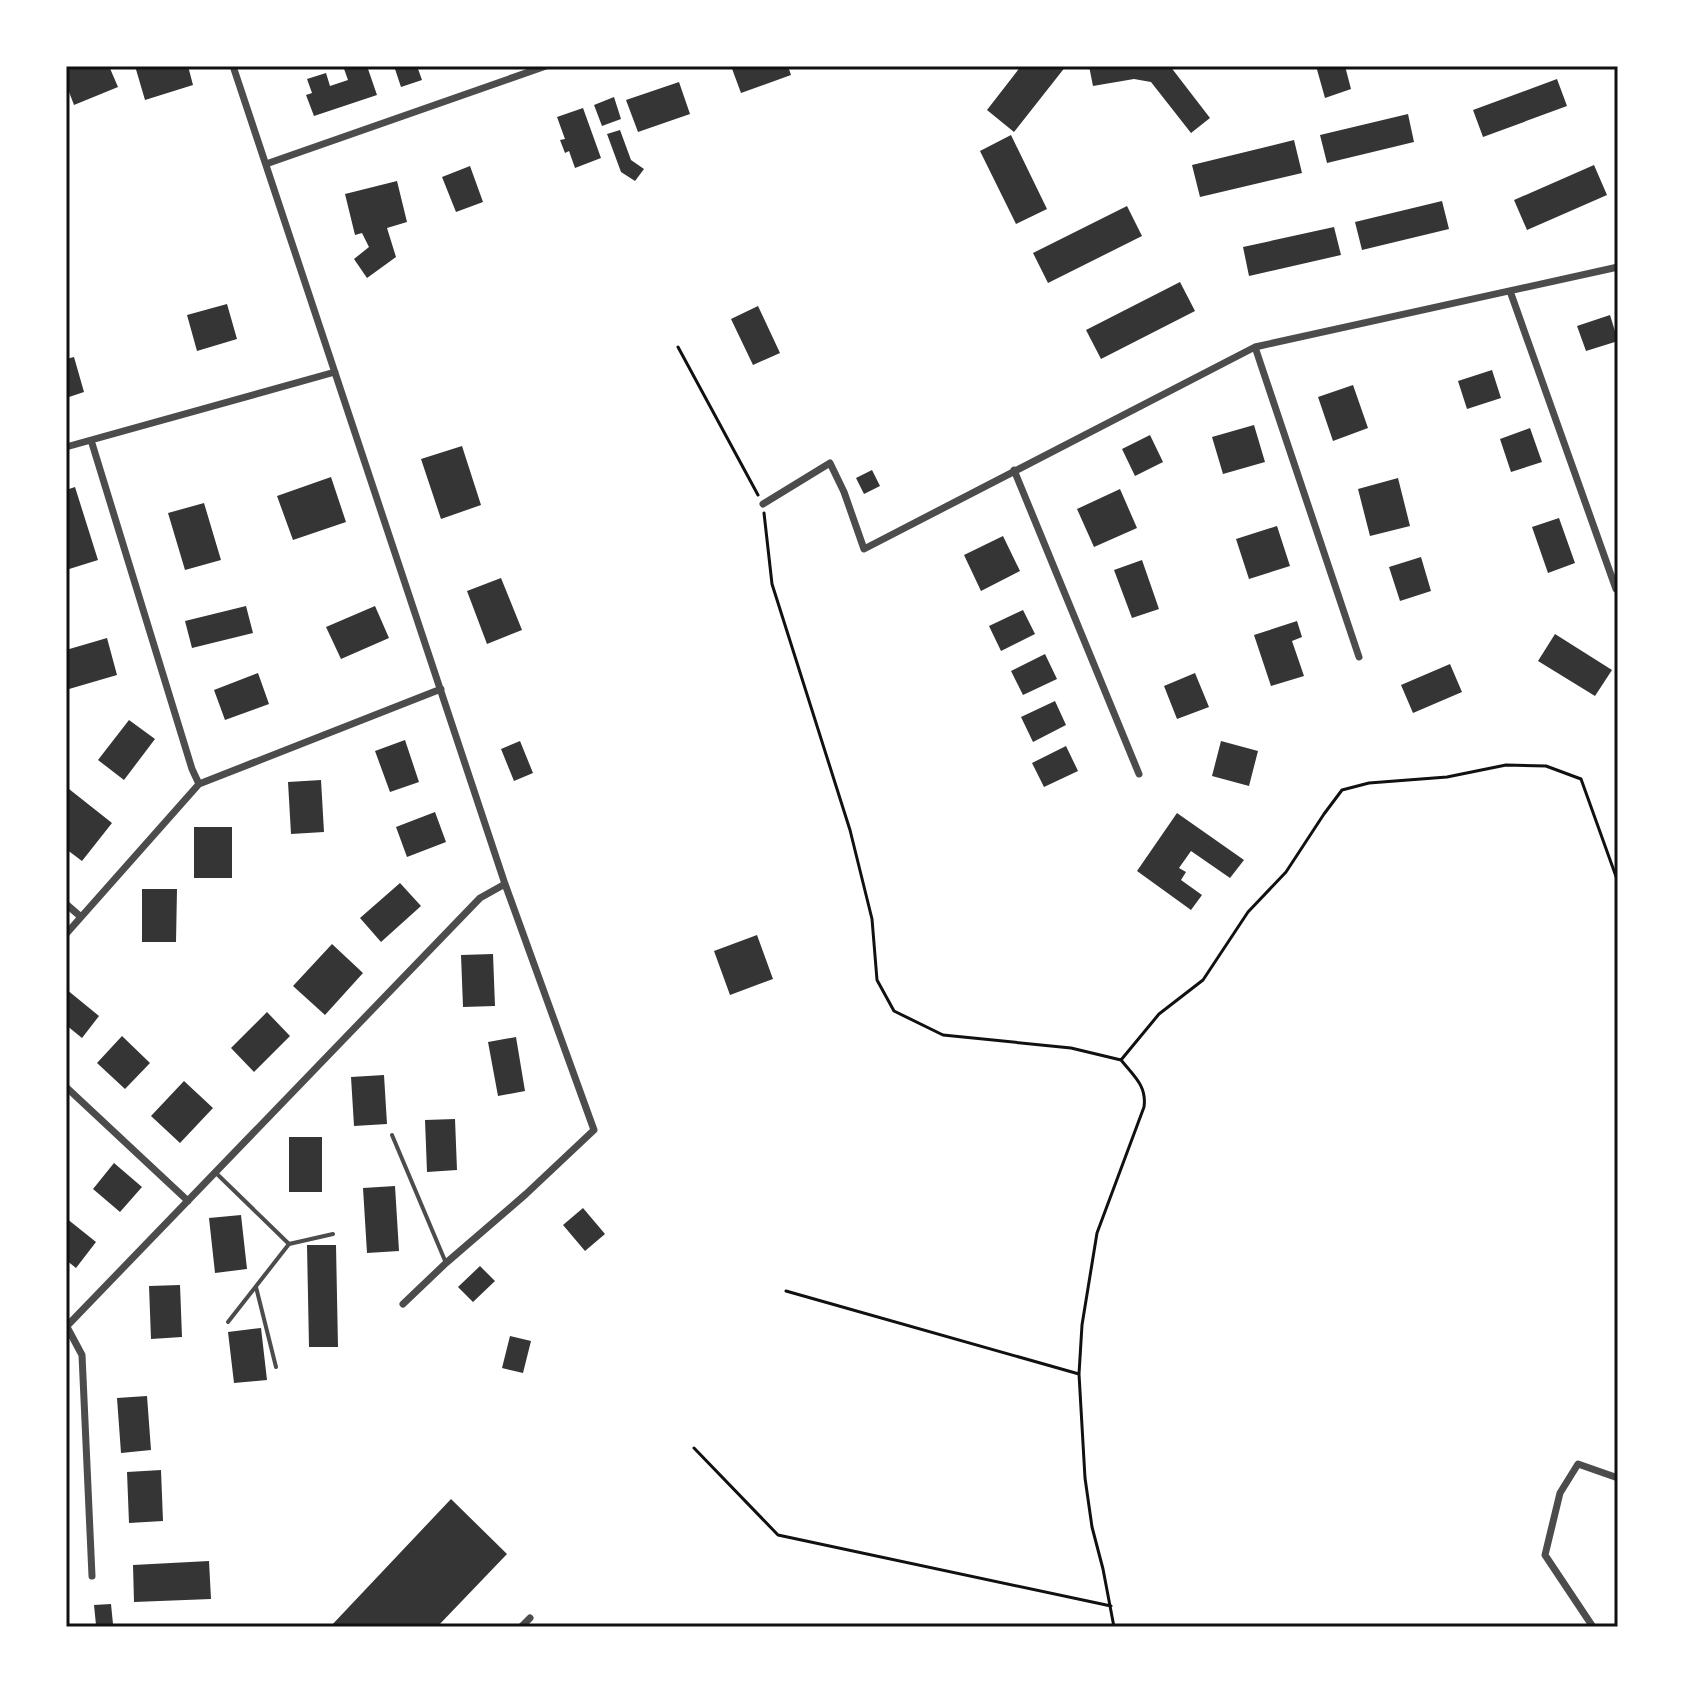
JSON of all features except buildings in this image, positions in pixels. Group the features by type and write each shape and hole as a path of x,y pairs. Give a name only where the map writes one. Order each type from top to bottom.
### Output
{"street":[{"path":"233,66 505,884 594,1130 403,1304"},
{"path":"266,164 546,66"},
{"path":"763,504 830,463 864,549 1255,347 1618,267"},
{"path":"1510,291 1616,589"},
{"path":"1255,347 1359,657"},
{"path":"66,447 335,372"},
{"path":"91,440 199,784"},
{"path":"1014,470 1139,774"},
{"path":"66,934 199,784 441,689"},
{"path":"92,1576 82,1355 66,1327 480,898 505,884"},
{"path":"66,904 81,917"},
{"path":"66,1087 188,1201"},
{"path":"1593,1627 1545,1555 1560,1493 1578,1464 1618,1478"},
{"path":"521,1627 530,1618"}],"lane":[{"path":"392,1135 446,1263"},
{"path":"216,1173 289,1244"},
{"path":"228,1322 289,1244 333,1234"},
{"path":"256,1287 276,1367"}],"path":[{"path":"678,347 763,504 772,584 850,830 872,919 877,980 894,1011 943,1035 1071,1048 1121,1060 1140,1083 1146,1096 1097,1233 1082,1325 1079,1374 1085,1478 1092,1527 1114,1627"},
{"path":"1121,1060 1159,1014 1203,980 1248,912 1286,872 1342,790 1369,783 1447,777 1506,765 1546,766 1581,779 1618,882"},
{"path":"786,1291 1079,1374"},
{"path":"694,1448 778,1535 1111,1606"}]}
